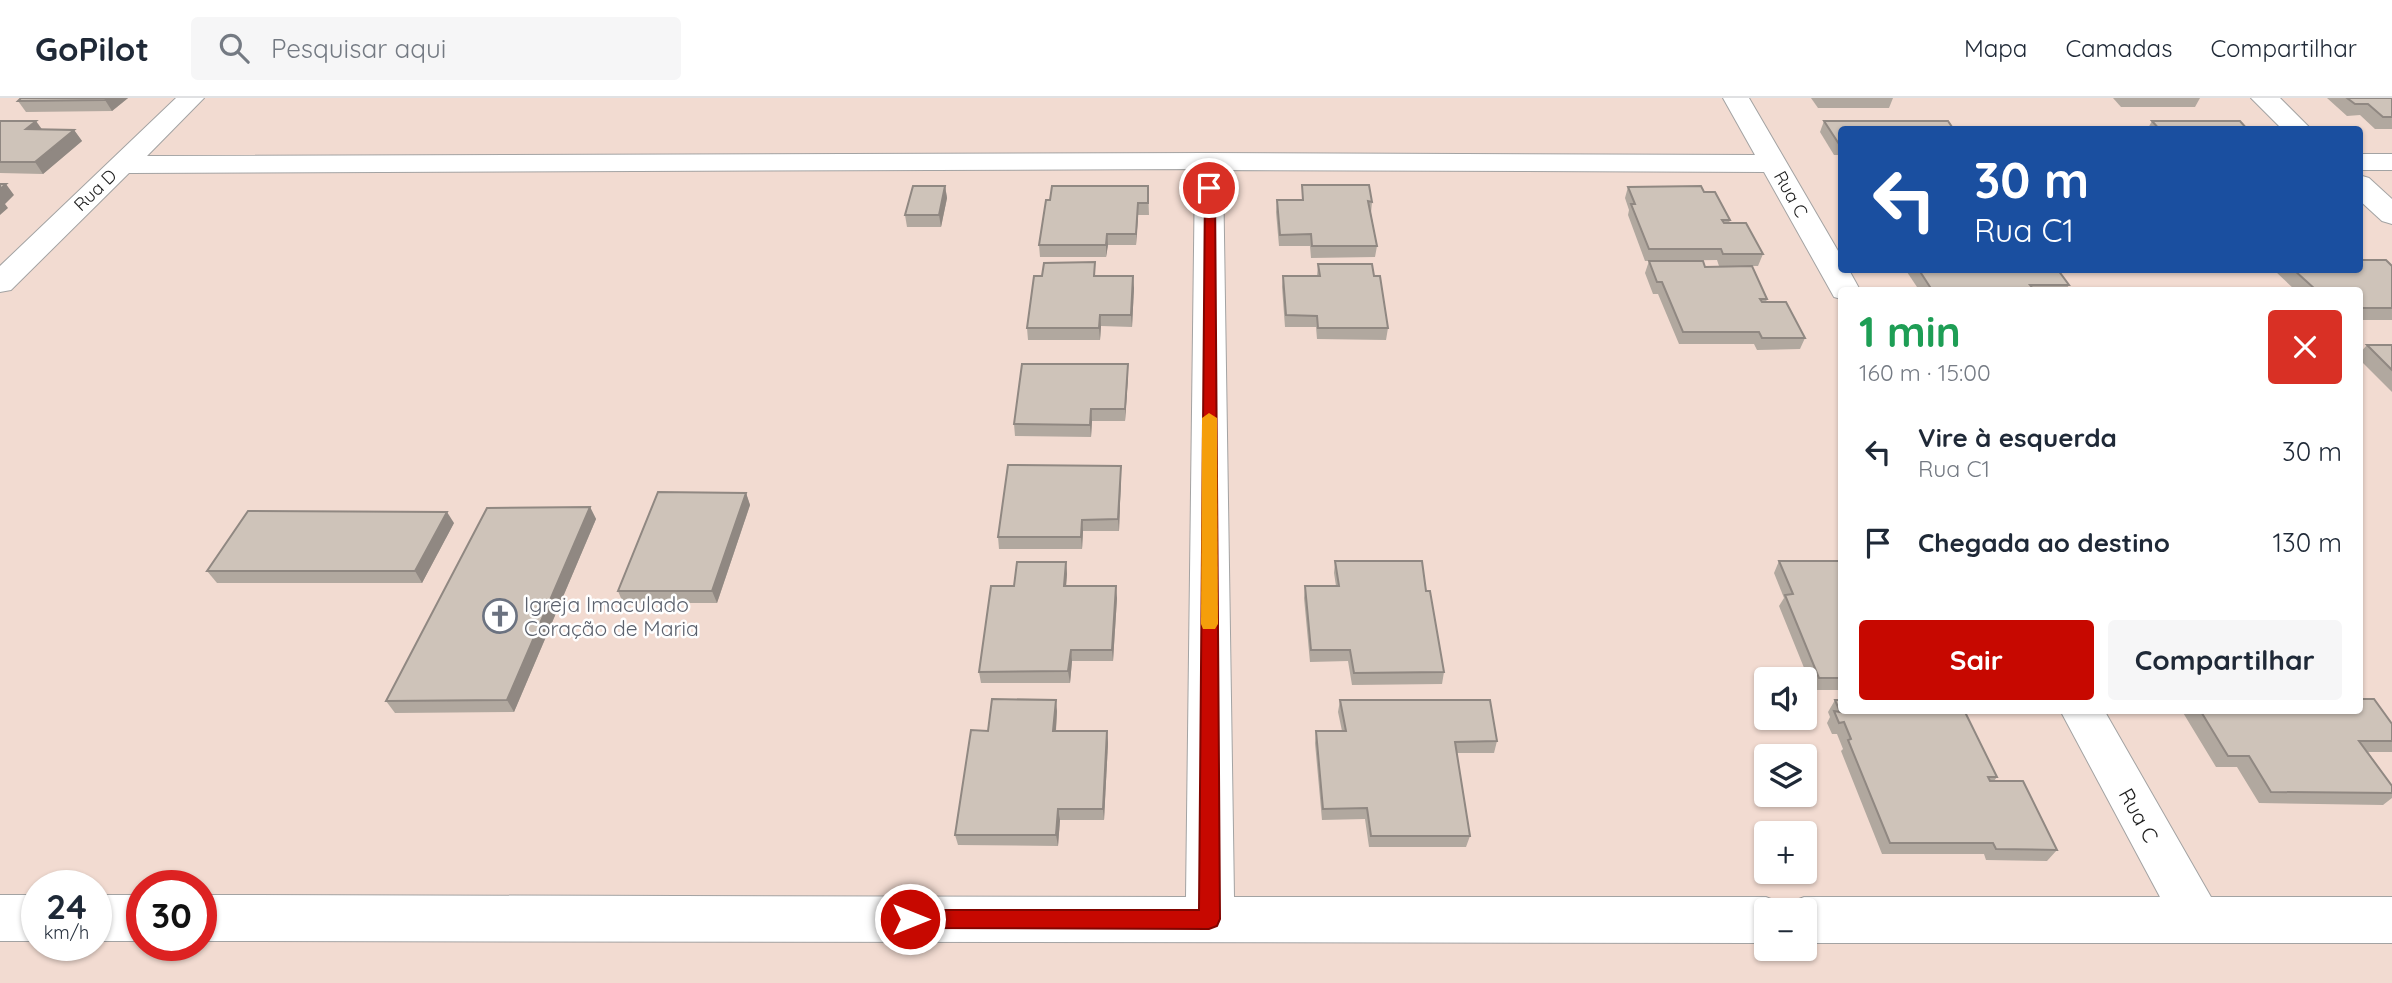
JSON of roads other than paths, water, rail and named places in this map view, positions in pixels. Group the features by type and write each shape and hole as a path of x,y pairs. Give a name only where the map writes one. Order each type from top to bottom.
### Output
{"street":[{"name":"Rua D","path":"0,283 191,98"},
{"name":"Rua C","path":"1736,98 1843,287"},
{"path":"2264,98 2295,126"},
{"path":"1209,161 1209,919"},
{"path":"122,165 1209,161 1775,164"},
{"path":"2363,162 2392,162"},
{"path":"2363,188 2392,215"},
{"name":"Rua C","path":"2083,714 2198,920"},
{"path":"0,918 21,918"},
{"path":"217,918 1754,920"},
{"path":"1817,920 2392,920"}],"place":[{"name":"Igreja Imaculado Coração de Maria","path":"500,616"}]}
